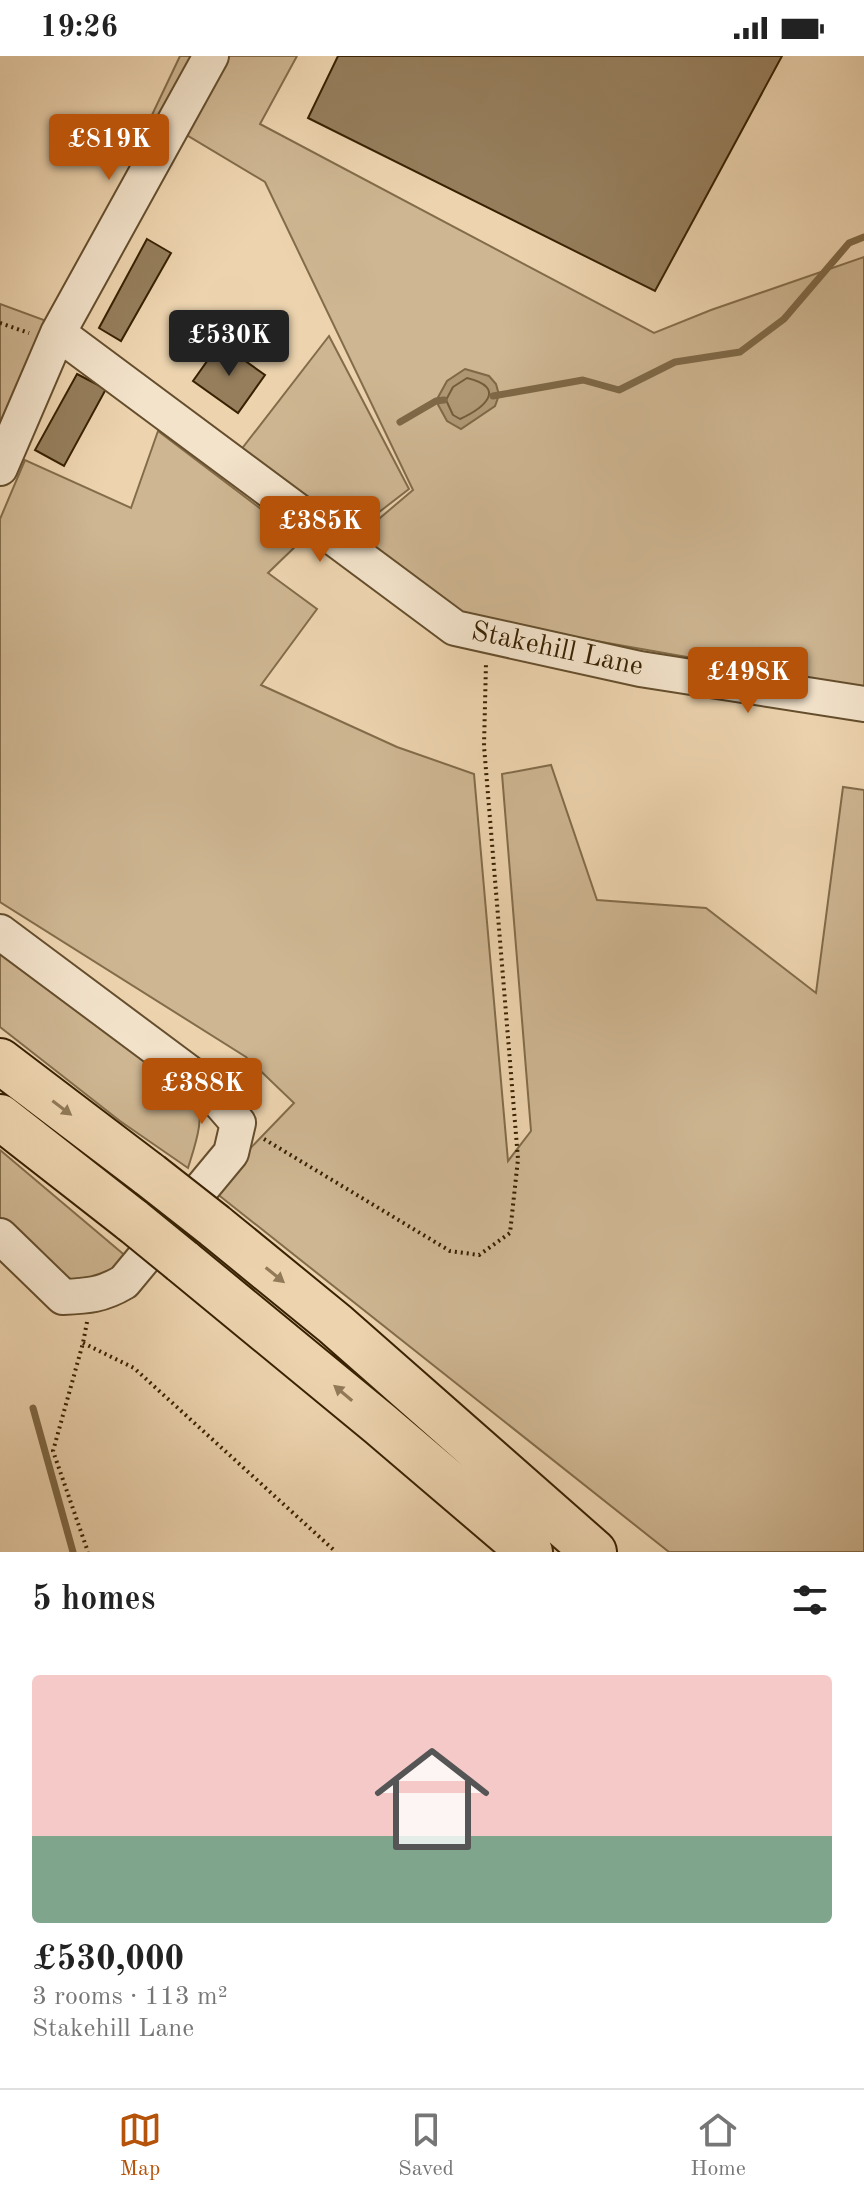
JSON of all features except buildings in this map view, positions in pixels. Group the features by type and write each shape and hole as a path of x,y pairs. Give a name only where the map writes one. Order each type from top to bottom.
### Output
{"highway":[{"path":"0,1061 150,1175 626,1552"},
{"path":"0,1117 182,1261 530,1552"},
{"path":"335,1324 594,1552"},
{"path":"380,1424 511,1552"}],"street":[{"path":"0,468 58,333 211,56"},
{"name":"Stakehill Lane","path":"58,333 455,628 640,669 864,704"},
{"path":"0,932 204,1084 238,1123 231,1153 124,1282 110,1290 91,1296 63,1297 0,1236"}],"path":[{"path":"238,1123 450,1251 479,1255 510,1233 518,1159 484,746 487,635"},
{"path":"88,1552 53,1451 83,1343 91,1296"},
{"path":"83,1343 134,1368 336,1552"}],"shaded area":[{"path":"180,56 297,56 260,124 654,333 864,257 864,688 454,616 354,540 413,490 265,182 151,117"},
{"path":"0,304 52,323 0,432"},
{"path":"329,336 409,489 348,536 237,455"},
{"path":"158,431 302,540 268,573 317,609 261,685 397,747 474,774 508,1161 531,1131 502,774 551,765 597,900 706,908 816,993 843,787 864,790 864,1552 669,1552 211,1189 294,1103 246,1057 0,902 0,519 25,460 131,508"},
{"path":"0,948 196,1093 200,1121 188,1168 120,1121 0,1027"},
{"path":"0,1150 128,1258 97,1285 61,1282 0,1230"}],"water":[{"path":"465,369 489,376 496,384 499,395 495,406 461,429 447,421 436,401 447,381"}],"waterway":[{"path":"493,396 583,380 619,390 675,362 740,352 784,319 849,243 864,237"},
{"path":"400,422 436,401 444,400"},
{"path":"33,1408 73,1552"}]}
